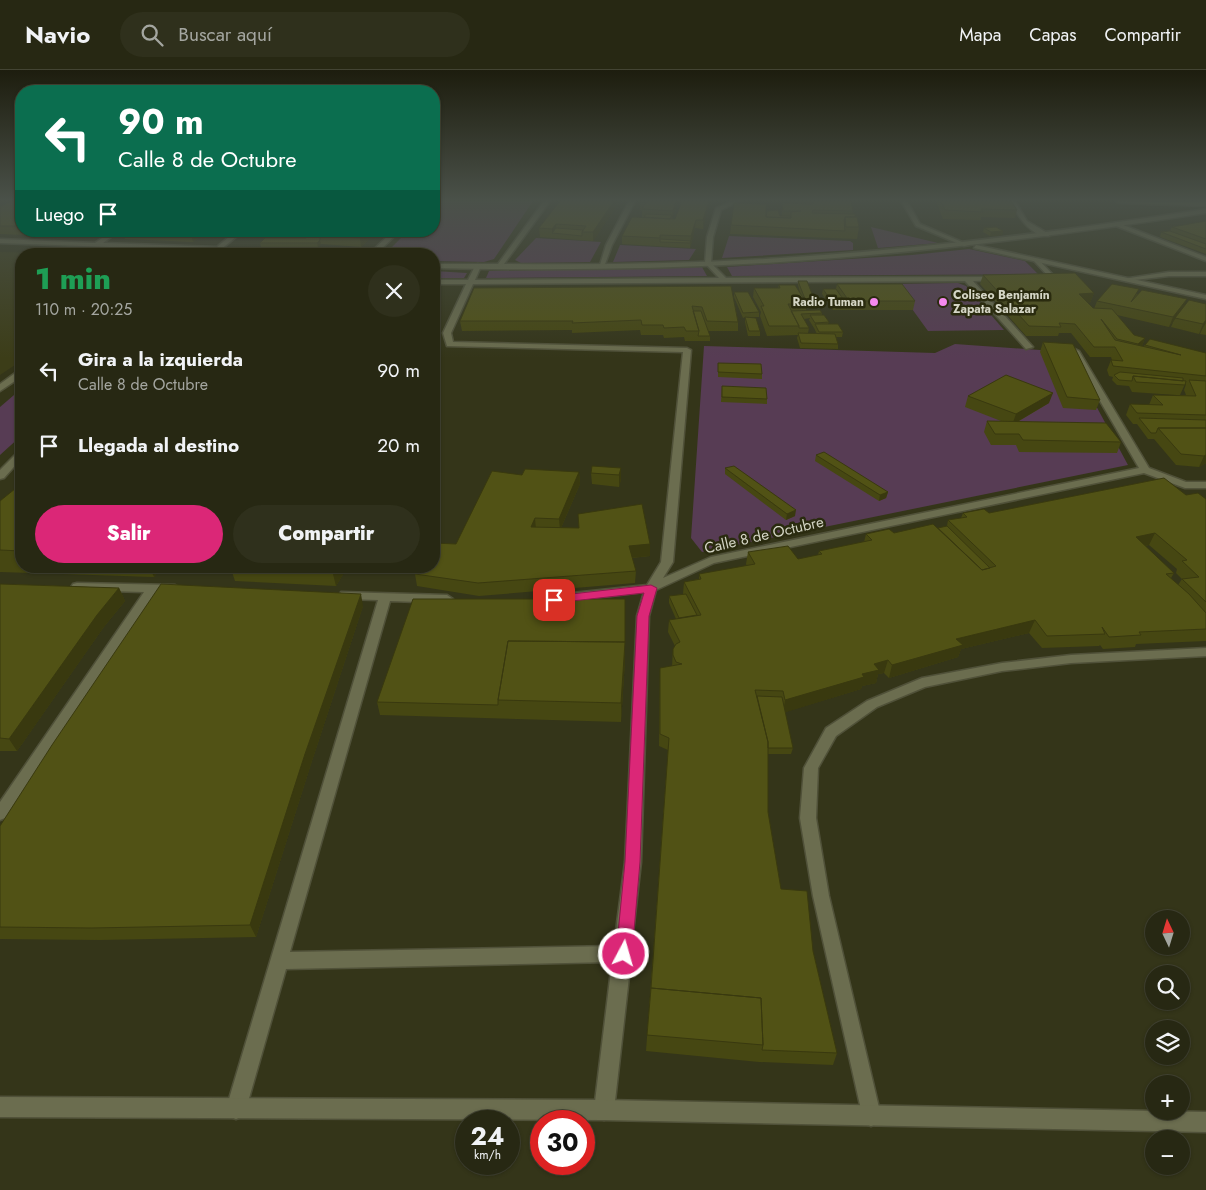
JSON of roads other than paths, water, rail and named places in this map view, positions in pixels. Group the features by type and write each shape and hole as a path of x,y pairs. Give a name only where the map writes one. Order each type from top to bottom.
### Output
{"street":[{"path":"499,267 509,253"},
{"path":"601,267 606,253"},
{"path":"709,253 708,263 723,279"},
{"path":"440,266 601,267 879,253"},
{"path":"1007,253 1206,297"},
{"path":"1191,253 1206,259"},
{"path":"1036,260 1053,278 1044,278"},
{"path":"478,266 447,333 450,344 687,350 666,562 651,588 643,616 633,862 624,954 604,1110"},
{"path":"1126,279 1170,274 1206,267"},
{"path":"1170,274 1206,274"},
{"path":"440,282 1006,279"},
{"path":"968,280 1029,347"},
{"path":"1076,351 1145,470 1184,485 1206,485"},
{"path":"0,388 15,377"},
{"path":"0,476 15,460"},
{"name":"Calle 8 de Octubre","path":"537,601 651,588 711,560 1145,470"},
{"path":"67,587 192,590"},
{"path":"0,814 153,588"},
{"path":"337,595 462,600"},
{"path":"236,1109 385,597"},
{"path":"871,1116 821,896 808,818 811,768 831,732 872,704 922,683 1002,667 1071,659 1206,652"},
{"path":"278,961 624,954"},
{"path":"0,1107 604,1110 1206,1122"}],"place":[{"name":"Radio Tuman","path":"874,302"},
{"name":"Coliseo Benjamín Zapata Salazar","path":"943,302"}]}
